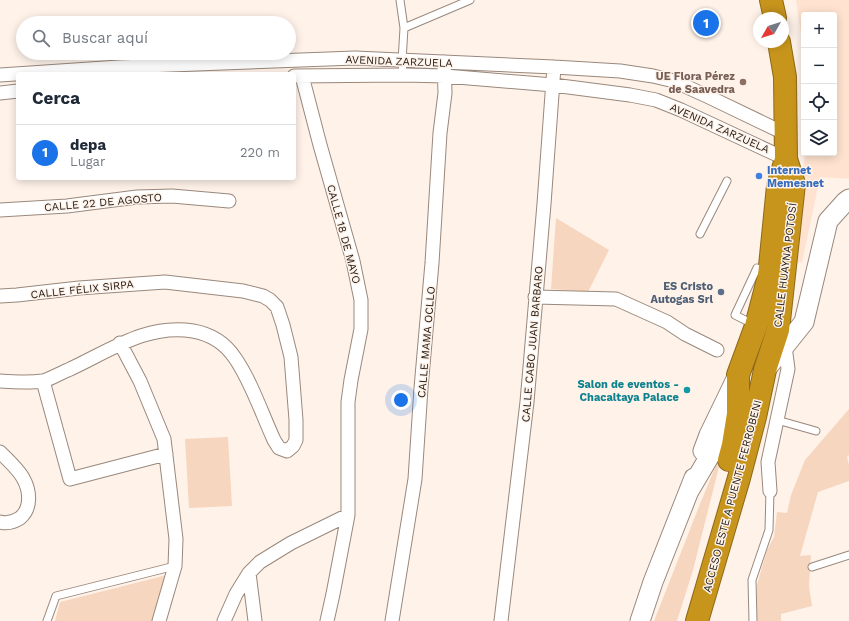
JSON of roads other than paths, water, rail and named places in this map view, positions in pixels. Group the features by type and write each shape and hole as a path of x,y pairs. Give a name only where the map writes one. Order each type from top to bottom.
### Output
{"highway":[{"path":"771,0 774,12"},
{"name":"CALLE HUAYNA POTOSÍ","path":"738,374 756,326 769,276 778,186 786,159 785,77 780,48"},
{"name":"CALLE HUAYNA POTOSÍ","path":"765,370 781,338 794,184 786,159"},
{"name":"ACCESO ESTE A PUENTE FERROBENI","path":"698,621 753,425 765,370"},
{"name":"ACCESO ESTE A PUENTE FERROBENI","path":"683,621 731,452 738,414 738,374"}],"street":[{"name":"AVENIDA ZARZUELA","path":"45,72 119,67 348,59 444,62 620,71 674,81 786,134"},
{"name":"CALLE MAMA OCLLO","path":"391,612 415,479 432,263 440,133 445,93 444,62"},
{"name":"CALLE CABO JUAN BARBARO","path":"501,621 520,468 544,204 554,67"},
{"name":"AVENIDA ZARZUELA","path":"0,75 16,74"},
{"name":"AVENIDA ZARZUELA","path":"298,76 445,76 553,85 630,94 656,100 681,110 786,159"},
{"name":"CALLE 18 DE MAYO","path":"298,76 320,145 353,261 361,300 361,329 348,402 348,515 334,594 327,621"},
{"path":"0,92 16,91"},
{"name":"CALLE 22 DE AGOSTO","path":"0,210 67,206 137,197 172,196 229,201"},
{"path":"781,338 790,328 804,322 828,221 849,199"},
{"name":"CALLE FÉLIX SIRPA","path":"0,296 17,296 79,288 165,282 243,290 263,296 277,307 291,357 296,420 296,440 293,446 287,451 278,448 244,373 235,357 226,346 216,339 202,333 186,330 160,330 120,343"},
{"path":"535,297 616,299 667,322 685,334 717,350"},
{"path":"756,326 781,338"},
{"path":"770,491 768,462 788,369 781,338"},
{"path":"0,380 43,381 120,343 140,381 164,439 176,539 175,566 159,621"},
{"path":"689,491 718,442 738,414 765,370"},
{"path":"640,621 653,582 689,491 709,435 738,374"},
{"path":"43,381 70,479 166,454"},
{"path":"0,452 23,477 28,489 29,500 26,512 19,519 9,524 0,522"},
{"path":"224,621 236,594 249,574 260,562 291,543 348,515"},
{"path":"249,574 255,621"}],"lane":[{"path":"400,0 404,28 402,61 403,75"},
{"path":"404,28 470,0"},
{"path":"700,234 727,181"},
{"path":"756,268 735,314 756,326"},
{"path":"777,420 816,431"},
{"path":"753,621 752,580 769,530 770,491"},
{"path":"812,567 849,555"},
{"path":"47,621 56,596 175,566"}],"place":[{"name":"depa","path":"706,23"},
{"name":"UE Flora Pérez de Saavedra","path":"743,82"},
{"name":"Internet Memesnet","path":"759,176"},
{"name":"ES Cristo Autogas Srl","path":"721,292"},
{"name":"Salon de eventos - Chacaltaya Palace","path":"687,390"}]}
